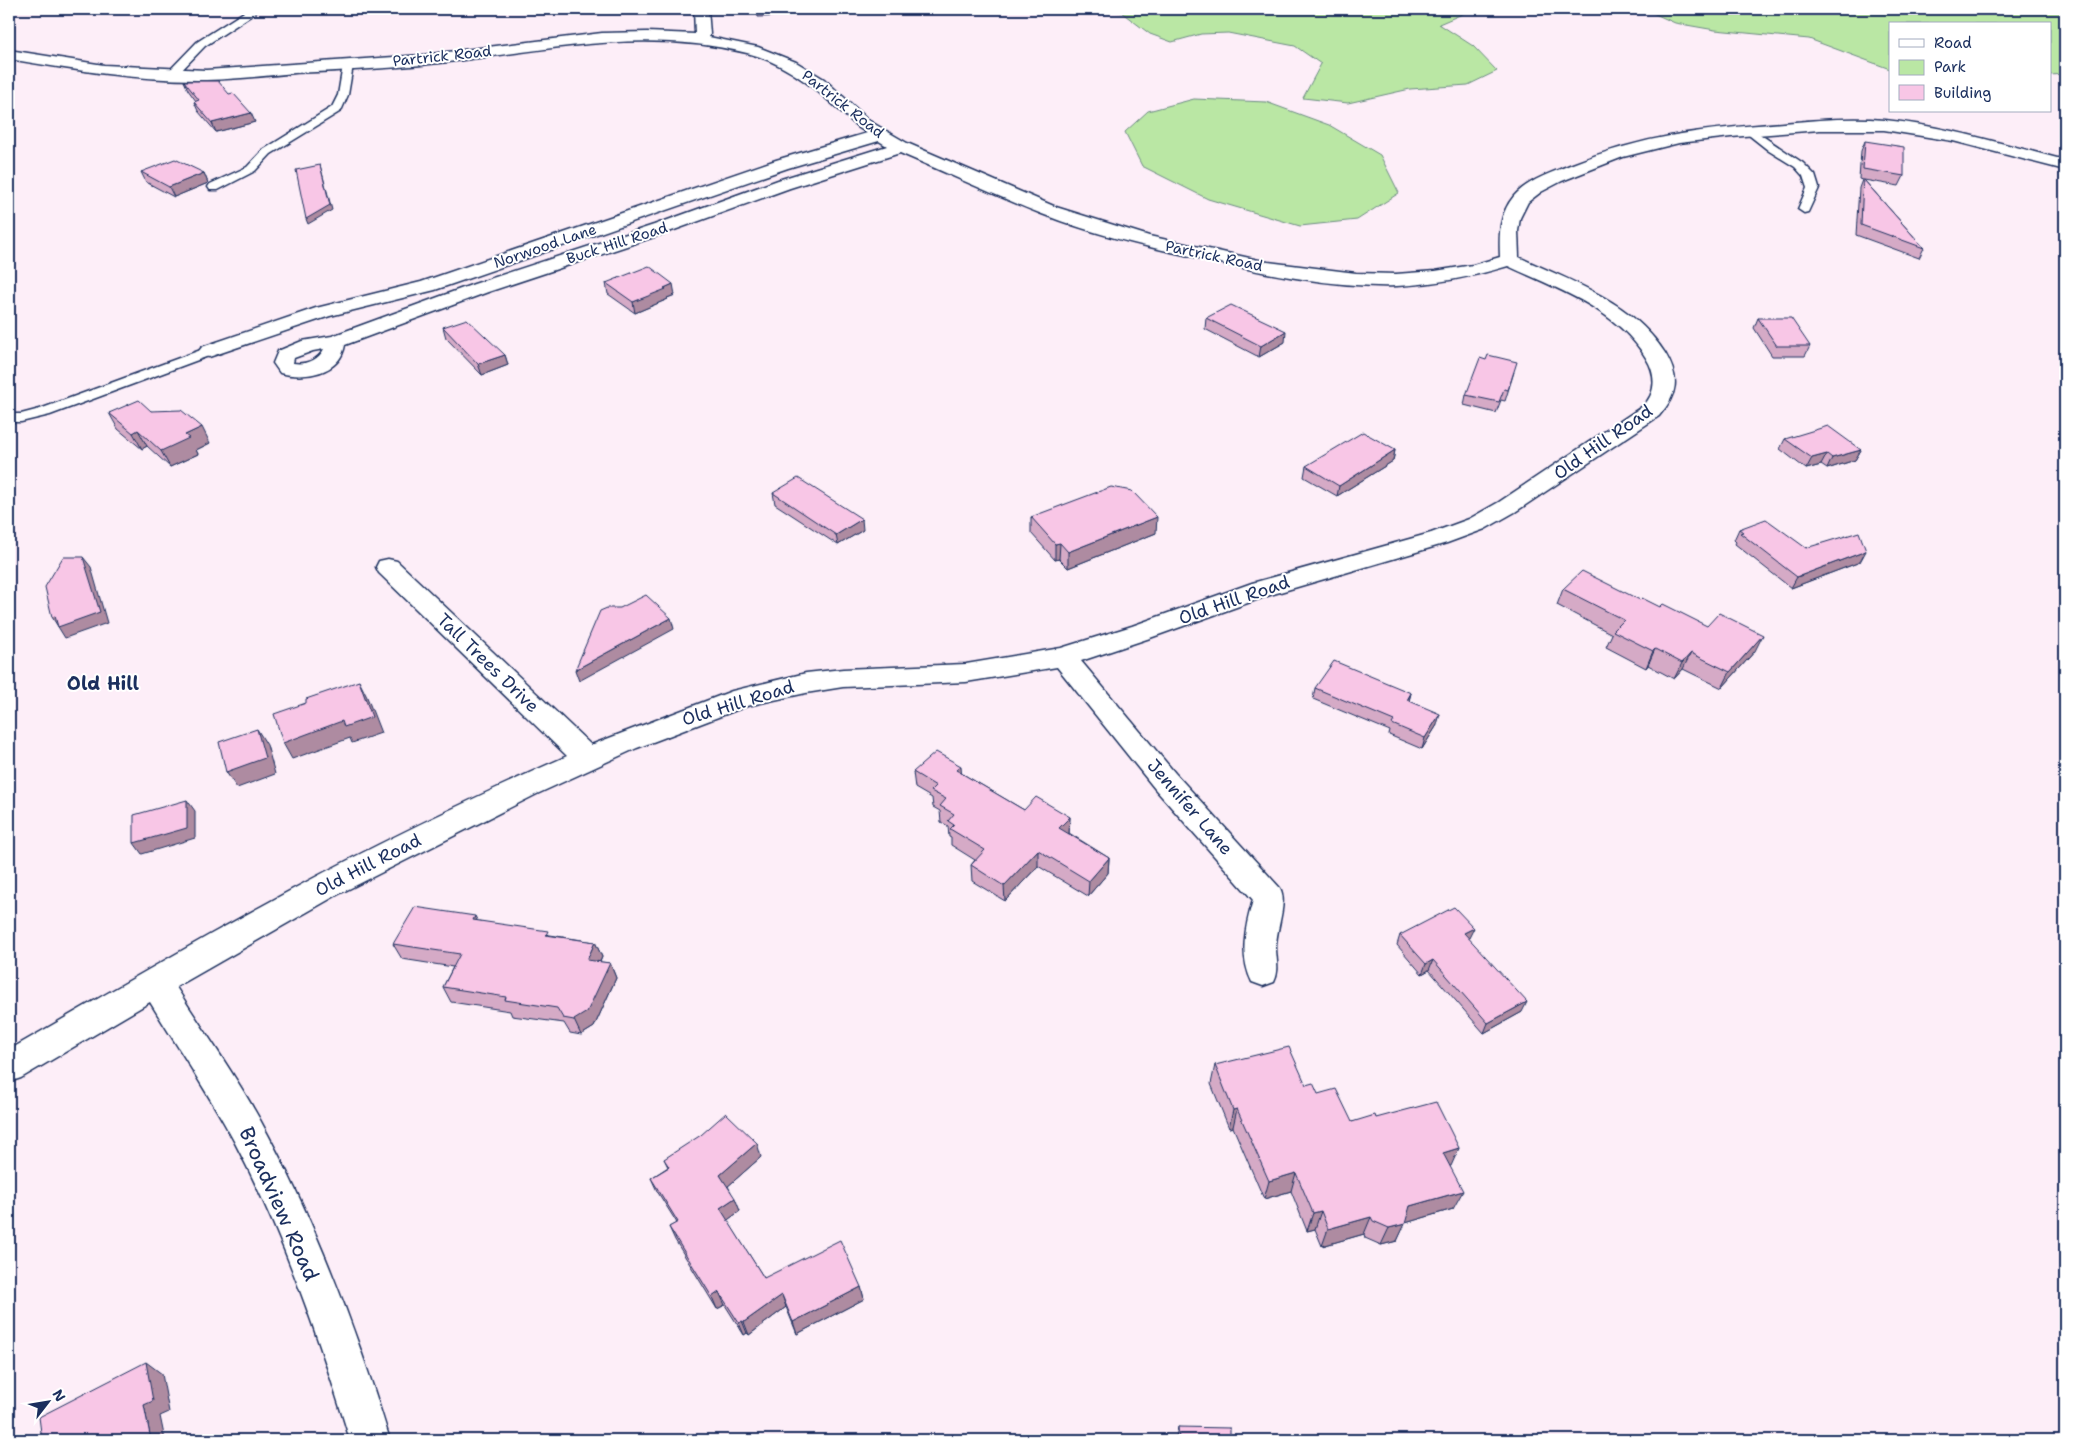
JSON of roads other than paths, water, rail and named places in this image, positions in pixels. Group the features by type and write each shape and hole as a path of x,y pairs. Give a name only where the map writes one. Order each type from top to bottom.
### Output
{"street":[{"path":"699,39 703,34 701,9"},
{"name":"Partrick Road","path":"9,55 79,67 172,74 243,73 437,58 602,37 655,36 699,39 753,50 791,65 818,82 855,116 880,135 901,147 1022,200 1082,223 1145,241 1251,265 1332,277 1396,280 1448,275 1510,260"},
{"path":"1510,260 1509,235 1513,213 1518,203 1526,195 1549,181 1620,152 1684,138 1749,130 1834,124 1883,125 1955,137 2065,165"},
{"name":"Norwood Lane","path":"209,351 323,312 428,286 782,164 880,135"},
{"name":"Buck Hill Road","path":"335,342 481,288 660,229 784,184 901,147"},
{"name":"Old Hill Road","path":"9,1067 272,915 326,886 588,758 702,712 742,698 784,687 843,678 966,673 1063,657 1132,635 1261,589 1439,538 1477,524 1526,496 1644,416 1657,405 1664,394 1665,386 1663,370 1652,350 1633,328 1621,318 1596,302 1510,260"},
{"name":"Tall Trees Drive","path":"388,567 588,758"},
{"name":"Jennifer Lane","path":"1063,657 1165,781 1269,897 1260,930 1258,951 1263,972"},
{"name":"Broadview Road","path":"156,983 246,1129 289,1215 350,1372 370,1440"}],"lane":[{"path":"172,74 200,44 250,13 247,9"},
{"path":"214,187 251,169 267,152 337,109 343,95 348,65"},
{"path":"1749,130 1773,149 1799,164 1809,175 1813,188 1804,209"},
{"path":"9,418 21,418 45,412 209,351"}],"district":[{"name":"Old Hill","path":"103,683"}]}
